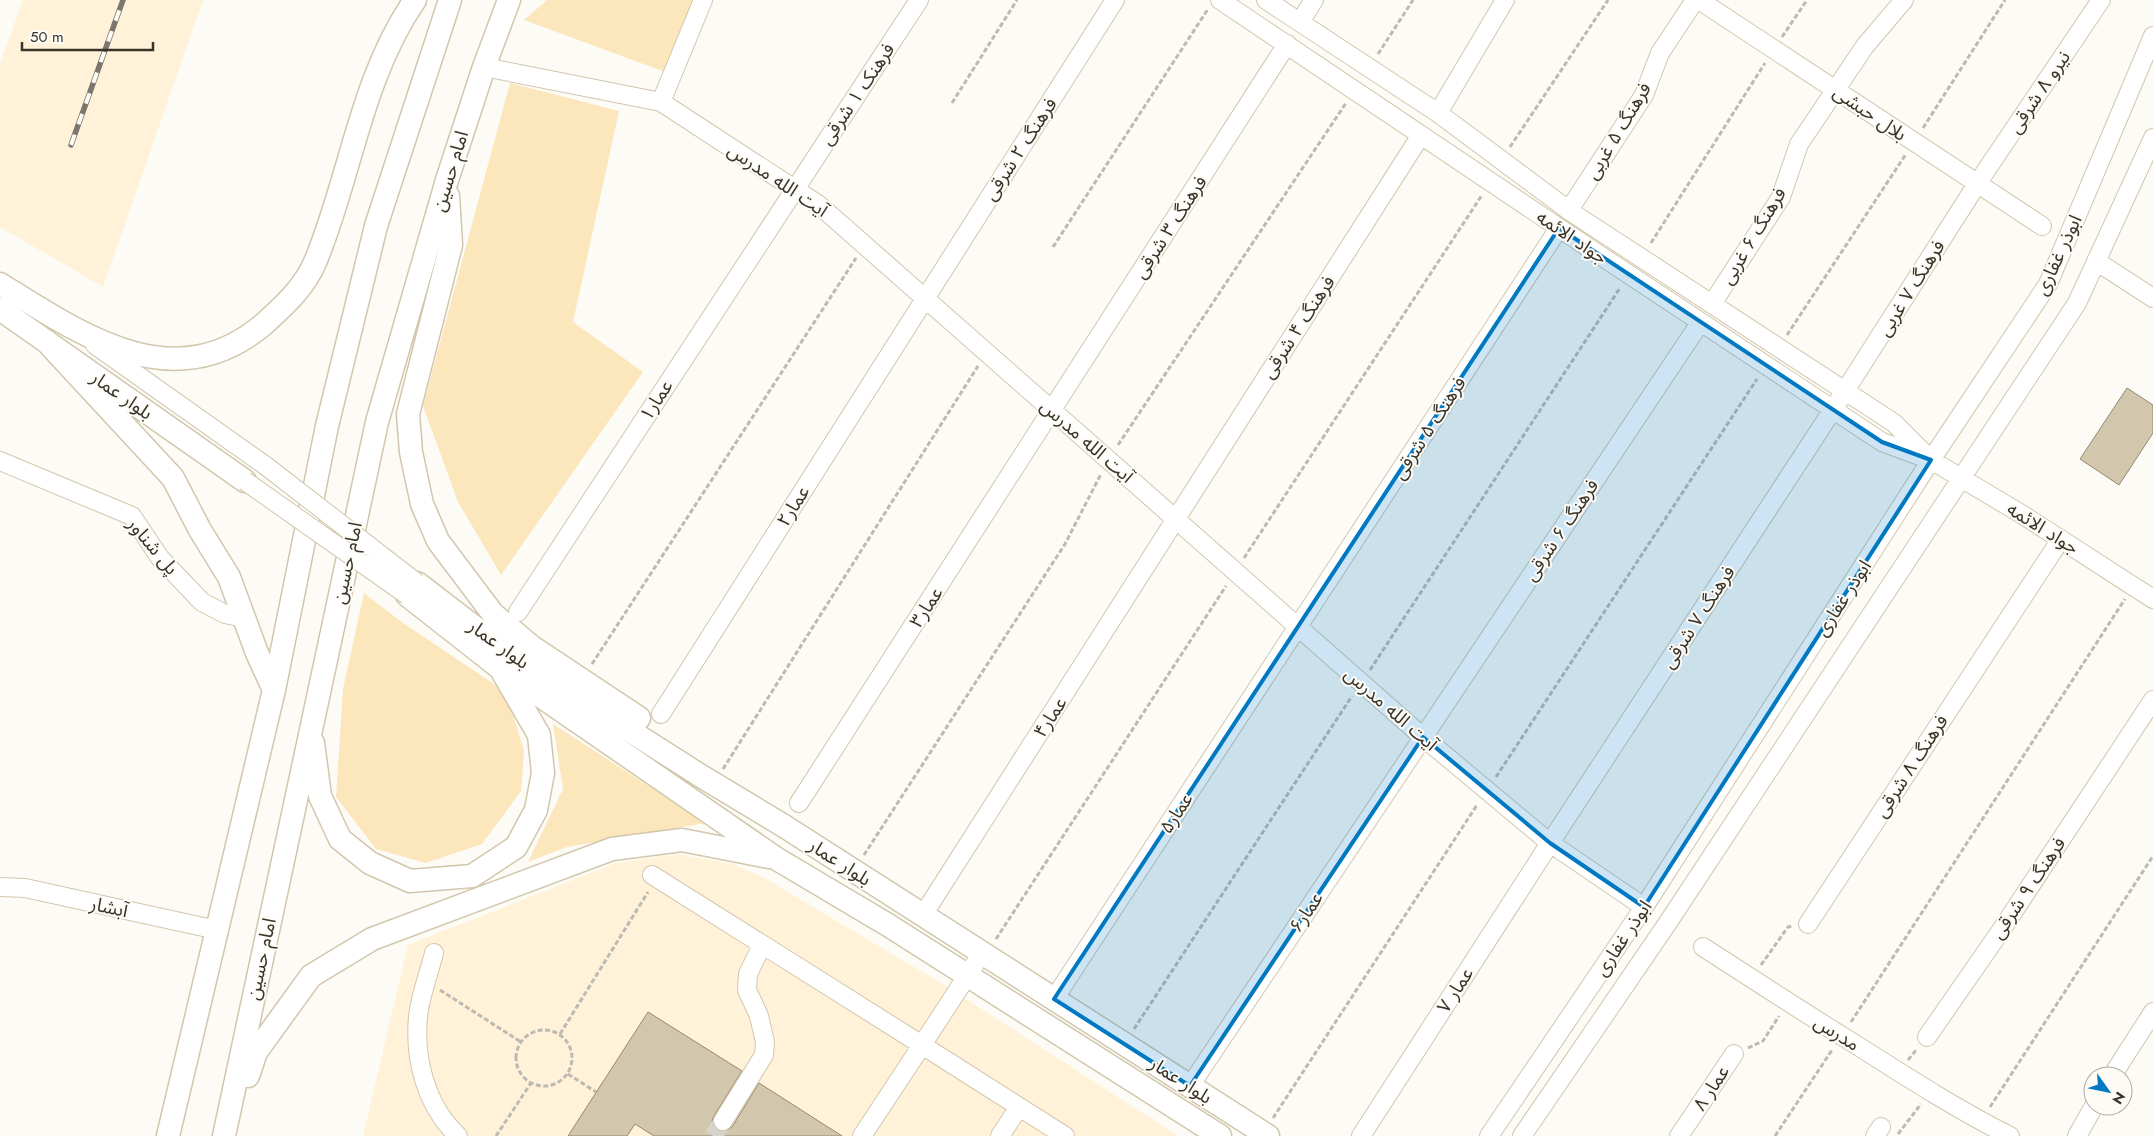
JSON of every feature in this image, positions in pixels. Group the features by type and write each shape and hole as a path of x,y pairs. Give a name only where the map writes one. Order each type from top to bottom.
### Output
{"main road":[{"path":"0,284 74,330 129,352 160,359 193,358 226,348 252,333 294,296 316,262 381,63 415,0"},
{"path":"168,1136 274,690 327,426 376,226 450,0"},
{"name":"امام حسین","path":"225,1136 377,422 446,180 509,0"},
{"path":"446,180 451,245 408,414 411,452 422,504 438,541 493,614 532,647 656,729 707,780"},
{"name":"بلوار عمار","path":"0,309 245,480"},
{"path":"46,341 173,478 200,530 230,577 244,618 274,690"},
{"name":"بلوار عمار","path":"412,589 511,655 707,780 784,826 1265,1134"},
{"name":"بلوار عمار","path":"412,589 500,668 777,859 888,925 1220,1136"},
{"path":"311,728 320,796 340,839 370,863 410,881 472,876 516,847 536,810 543,773 539,734 500,668"},
{"path":"225,1136 256,1052 311,976 372,938 612,849 682,840 777,859"}],"street":[{"path":"661,102 703,0"},
{"name":"فرهنک ۱ شرقی","path":"794,189 919,0"},
{"name":"فرهنگ ۲ شرقی","path":"925,299 1116,0"},
{"name":"جواد الائمه","path":"1266,0 1438,113 1569,210 1894,423 1931,460"},
{"path":"1300,22 1314,0"},
{"path":"1438,113 1505,0"},
{"name":"بلال حبشی","path":"1697,0 2042,226"},
{"name":"فرهنگ ۵ غربی","path":"1569,210 1644,95 1660,52 1697,0"},
{"name":"فرهنگ ۶ غربی","path":"1712,304 1781,197 1799,144 1865,46 1904,0"},
{"name":"نیرو ۸ شرقی","path":"1977,184 2101,0"},
{"name":"جواد الائمه","path":"1214,4 1287,44 1628,275 1882,442 1931,460 2061,539 2153,599"},
{"name":"ابوذر غفاری","path":"1489,1136 1644,907 1931,460 2048,284 2153,36"},
{"name":"فرهنگ ۳ شرقی","path":"1052,410 1287,44"},
{"name":"آیت الله مدرس","path":"484,67 661,102 819,205 1423,737 1550,843 1644,907"},
{"name":"فرهنگ ۴ شرقی","path":"1176,519 1421,135"},
{"name":"ابوذر غفاری","path":"1522,1136 1667,924 2077,303 2153,138"},
{"name":"فرهنگ ۷ غربی","path":"1845,392 1977,184"},
{"name":"عمار۱","path":"518,612 794,189"},
{"name":"فرهنگ ۵ شرقی","path":"1298,627 1559,228"},
{"path":"2096,261 2153,298"},
{"name":"عمار۲","path":"661,714 925,299"},
{"name":"فرهنگ ۶ شرقی","path":"1423,737 1700,323"},
{"path":"74,330 266,466 412,589"},
{"name":"فرهنگ ۷ شرقی","path":"1550,843 1845,392"},
{"name":"عمار۳","path":"799,803 1052,410"},
{"name":"پل شناور","path":"0,461 132,516 160,558 202,602 225,614 244,618"},
{"path":"245,480 412,589"},
{"name":"عمار۴","path":"923,915 1176,519"},
{"name":"فرهنگ ۸ شرقی","path":"1808,924 2061,539"},
{"name":"عمار۵","path":"1054,999 1298,627"},
{"name":"فرهنگ ۹ شرقی","path":"1927,1037 2002,929 2153,700"},
{"name":"عمار۶","path":"1190,1086 1423,737"},
{"name":"عمار ۷","path":"1361,1136 1550,843"},
{"path":"654,877 1065,1136"},
{"name":"آبشار","path":"0,887 25,888 217,930"},
{"path":"723,1121 764,1055 766,1042 759,1016 747,990 748,974 762,945"},
{"name":"مدرس","path":"1702,947 1899,1072 1980,1121 2010,1136"},
{"path":"434,953 418,1016 418,1052 428,1094 458,1136"},
{"path":"862,1136 982,953"},
{"path":"2118,1066 2153,1012"},
{"name":"عمار ۸","path":"1679,1136 1734,1054"},
{"path":"1000,1136 1019,1107"},
{"path":"2077,1136 2088,1116"}],"path":[{"path":"952,103 1017,0"},
{"path":"1369,68 1413,0"},
{"path":"1501,160 1608,0"},
{"path":"1641,258 1807,0"},
{"path":"1778,348 2005,0"},
{"path":"1053,247 1214,4"},
{"path":"582,680 864,245"},
{"path":"1124,1044 1628,275"},
{"path":"707,780 987,353"},
{"path":"1265,1134 1766,366"},
{"path":"1775,1136 2134,586"},
{"path":"1980,1121 2153,856"},
{"path":"560,1034 654,877"},
{"path":"1752,979 1788,927 1808,924"},
{"path":"427,981 521,1042"},
{"name":"عمار ۸","path":"1734,1054 1763,1041 1788,1003"},
{"path":"537,1030 551,1030 560,1034 571,1047 573,1061 568,1074 557,1083 544,1087 531,1083 520,1074 516,1061 517,1047 525,1036 537,1030"},
{"path":"1899,1072 1927,1037"},
{"path":"568,1074 596,1092"},
{"path":"496,1136 531,1083"},
{"path":"1896,1136 1931,1091"}],"highlighted area":[{"path":"1559,228 1882,442 1931,460 1644,907 1550,843 1423,737 1190,1086 1054,999"}],"shaded area":[{"path":"23,0 203,0 103,287 0,227 0,64"},
{"path":"547,0 696,0 668,73 524,20"},
{"path":"510,83 619,111 573,322 643,372 501,575 458,502 423,406"},
{"path":"364,593 403,623 494,684 508,698 524,751 521,791 482,844 426,863 376,849 336,797 343,689"},
{"path":"553,724 706,823 567,847 528,862 563,789"},
{"path":"677,854 733,864 766,879 946,986 1178,1136 363,1136 408,945 616,863"}],"building":[{"path":"2127,388 2153,405 2153,433 2119,485 2080,459"},
{"path":"648,1012 742,1071 714,1116 712,1121 717,1130 723,1132 732,1127 759,1083 842,1136 654,1136 635,1124 627,1136 568,1136"}],"tunnel":[{"path":"713,1136 723,1121"}],"railway":[{"path":"71,145 123,0"}]}
